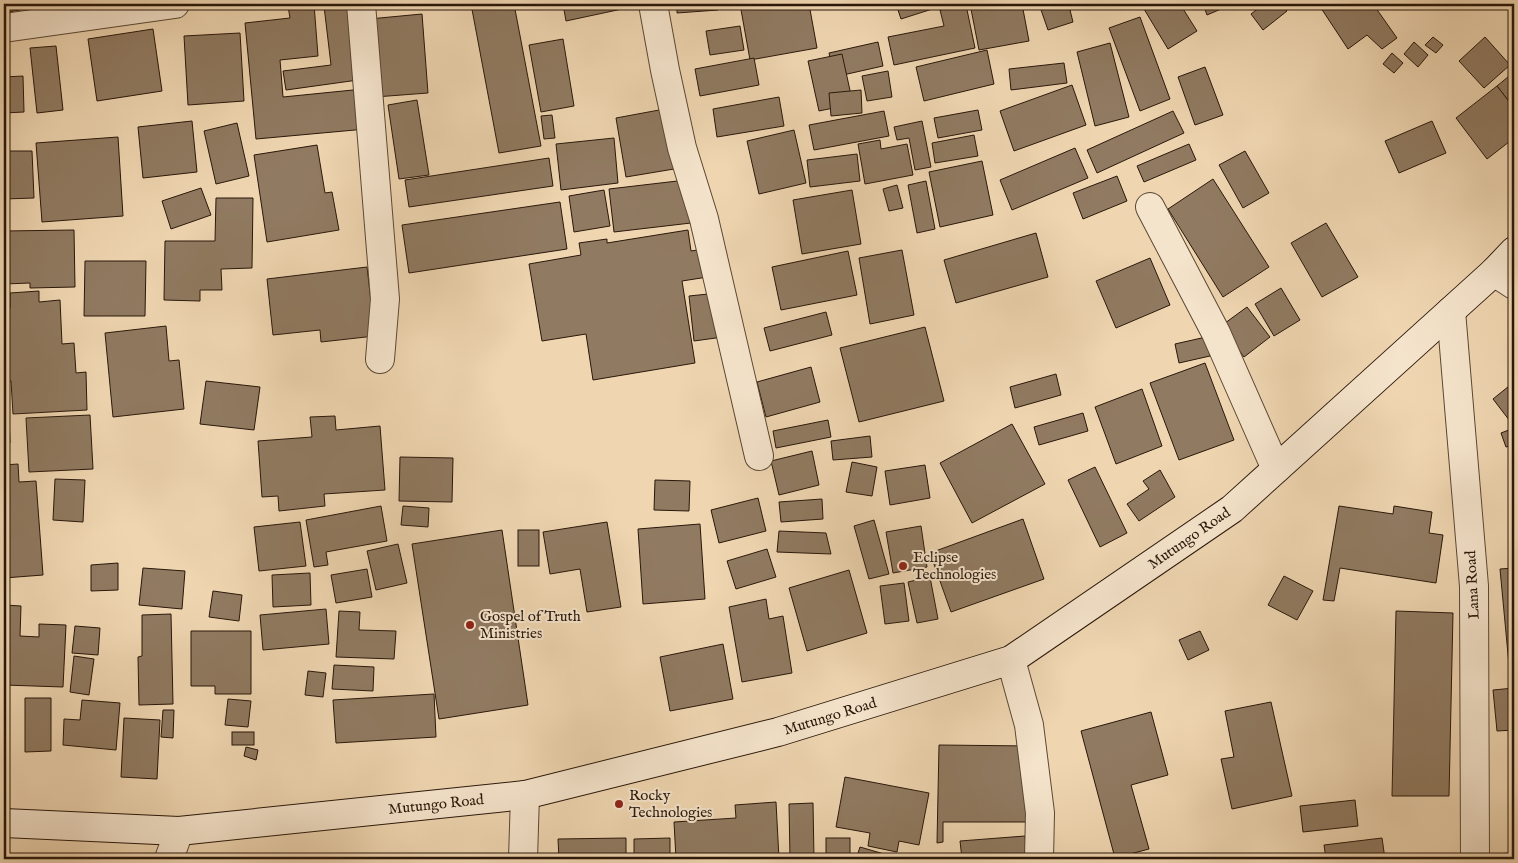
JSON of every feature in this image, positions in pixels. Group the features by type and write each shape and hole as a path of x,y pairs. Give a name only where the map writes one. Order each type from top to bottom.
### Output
{"street":[{"path":"4,28 175,4"},
{"path":"361,4 385,299 380,359"},
{"path":"653,4 682,148 704,219 759,456"},
{"path":"1150,207 1216,333 1276,469"},
{"name":"Mutungo Road","path":"4,823 179,831 525,795 778,732 1011,660 1232,509 1451,312 1504,278 1514,251"},
{"name":"Lana Road","path":"1451,312 1474,586 1475,859"},
{"path":"1011,660 1029,725 1040,813 1038,859"},
{"path":"523,859 525,795"},
{"path":"169,859 179,831"}],"building":[{"path":"4,4 51,4 4,13"},
{"path":"314,4 318,56 280,60 283,97 363,89 366,129 256,139 245,23 290,18 288,6"},
{"path":"349,4 358,80 286,90 283,71 331,65 324,6"},
{"path":"471,4 514,4 541,146 499,153"},
{"path":"563,4 635,4 636,6 566,21"},
{"path":"677,4 718,4 718,10 677,13"},
{"path":"740,4 809,4 817,48 750,60"},
{"path":"906,4 948,4 901,19 897,7"},
{"path":"970,4 1022,4 1029,41 979,50"},
{"path":"1039,4 1091,4 1070,10 1073,22 1048,30"},
{"path":"1141,4 1180,4 1197,31 1168,49"},
{"path":"1203,4 1227,4 1228,6 1207,15"},
{"path":"1264,4 1281,4 1287,11 1263,30 1251,14"},
{"path":"1373,4 1397,38 1382,49 1367,35 1348,49 1319,5"},
{"path":"966,5 975,48 894,65 888,37 944,26 940,10"},
{"path":"422,14 428,93 375,97 369,19"},
{"path":"1140,17 1170,99 1140,111 1109,28"},
{"path":"740,26 744,50 710,55 706,31"},
{"path":"153,29 162,91 97,101 88,39"},
{"path":"240,33 244,101 188,105 184,36"},
{"path":"1433,37 1443,45 1436,53 1425,45"},
{"path":"1485,37 1510,65 1484,88 1459,61"},
{"path":"563,39 574,106 541,112 529,45"},
{"path":"878,42 883,66 834,77 829,53"},
{"path":"1414,42 1428,55 1418,67 1404,54"},
{"path":"1110,43 1129,117 1095,126 1077,52"},
{"path":"56,46 63,110 37,113 30,48"},
{"path":"987,50 994,84 924,101 916,67"},
{"path":"1392,53 1403,63 1394,73 1383,64"},
{"path":"842,54 853,104 819,111 808,61"},
{"path":"754,58 759,85 700,96 695,69"},
{"path":"1064,63 1067,83 1011,90 1009,69"},
{"path":"1205,67 1223,115 1195,125 1178,77"},
{"path":"888,71 892,97 867,101 862,76"},
{"path":"1514,72 1514,108 1497,86"},
{"path":"23,76 24,112 4,113 4,77"},
{"path":"1072,85 1086,125 1014,151 1000,111"},
{"path":"1497,86 1514,108 1514,138 1487,159 1456,118"},
{"path":"861,90 862,113 831,116 829,93"},
{"path":"779,97 784,126 717,137 713,109"},
{"path":"417,100 429,175 399,179 388,105"},
{"path":"670,108 680,168 626,177 616,118"},
{"path":"978,110 982,130 938,138 934,118"},
{"path":"884,111 889,136 814,150 809,125"},
{"path":"1173,111 1184,133 1097,173 1087,150"},
{"path":"552,115 555,138 544,139 541,116"},
{"path":"192,121 197,172 143,178 138,127"},
{"path":"922,121 931,167 915,170 909,138 897,140 894,127"},
{"path":"1432,121 1446,153 1399,173 1385,141"},
{"path":"237,123 249,176 216,184 204,131"},
{"path":"794,130 806,183 759,194 747,141"},
{"path":"974,135 978,156 935,163 932,143"},
{"path":"118,137 123,216 42,222 36,143"},
{"path":"614,138 618,183 561,190 556,144"},
{"path":"880,140 881,149 907,144 913,175 865,184 858,144"},
{"path":"1189,144 1196,160 1144,182 1137,166"},
{"path":"317,145 325,193 332,192 339,230 267,242 254,155"},
{"path":"1075,148 1088,178 1012,210 1000,180"},
{"path":"4,151 32,151 34,198 4,199"},
{"path":"1245,151 1269,193 1243,208 1219,165"},
{"path":"857,154 860,181 810,187 807,160"},
{"path":"549,158 553,186 409,207 405,180"},
{"path":"982,161 993,215 940,227 929,172"},
{"path":"1117,176 1127,201 1083,219 1073,193"},
{"path":"1213,179 1269,267 1223,297 1168,209"},
{"path":"686,180 691,223 614,232 609,189"},
{"path":"926,181 935,229 917,233 908,185"},
{"path":"897,185 903,208 889,211 883,189"},
{"path":"201,188 211,215 171,229 162,201"},
{"path":"604,190 610,226 574,232 569,196"},
{"path":"852,190 861,244 802,254 793,200"},
{"path":"216,198 253,198 252,268 221,269 222,290 200,290 200,301 164,300 165,241 215,241"},
{"path":"560,202 567,249 409,273 402,225"},
{"path":"1326,223 1358,277 1322,297 1291,243"},
{"path":"74,230 75,287 30,288 30,283 4,284 4,231"},
{"path":"688,230 691,251 710,248 714,276 682,281 695,363 593,380 586,334 542,341 529,264 581,255 579,243 607,239 607,243"},
{"path":"1036,233 1048,277 956,303 944,260"},
{"path":"902,250 914,315 870,324 859,258"},
{"path":"848,251 857,295 781,310 772,267"},
{"path":"1150,258 1170,305 1116,328 1096,281"},
{"path":"85,261 146,261 145,316 84,316"},
{"path":"367,267 375,336 321,342 320,330 273,335 267,279"},
{"path":"1281,288 1300,320 1274,336 1255,304"},
{"path":"39,291 39,302 60,300 62,344 74,343 76,373 86,372 87,410 13,414 11,381 4,382 4,340 9,339 7,308 10,308 10,293"},
{"path":"718,293 723,337 694,341 689,296"},
{"path":"1247,307 1270,337 1244,357 1221,326"},
{"path":"826,312 832,335 770,351 764,328"},
{"path":"166,326 169,361 179,360 184,409 113,417 105,333"},
{"path":"925,327 944,401 859,422 840,348"},
{"path":"1206,337 1210,356 1179,363 1175,344"},
{"path":"1205,363 1234,440 1179,460 1150,383"},
{"path":"811,367 820,402 766,417 757,382"},
{"path":"1056,374 1061,395 1015,408 1010,387"},
{"path":"206,381 260,387 254,430 200,424"},
{"path":"1514,382 1514,424 1513,425 1493,399"},
{"path":"4,386 8,386 10,443 4,444"},
{"path":"1142,389 1162,446 1116,464 1095,407"},
{"path":"1083,413 1088,431 1039,445 1034,427"},
{"path":"90,415 93,469 29,472 26,418"},
{"path":"335,416 336,430 380,426 385,490 324,494 325,506 279,511 278,496 262,497 258,441 312,437 310,417"},
{"path":"828,420 831,437 776,448 773,431"},
{"path":"1012,424 1045,484 972,523 940,463"},
{"path":"1514,428 1514,445 1506,447 1501,433"},
{"path":"870,436 872,457 833,460 831,441"},
{"path":"812,451 819,485 779,495 771,461"},
{"path":"400,457 453,458 452,502 399,501"},
{"path":"852,462 877,467 872,496 846,492"},
{"path":"18,464 19,482 36,481 43,575 4,578 4,465"},
{"path":"925,465 930,498 890,505 885,471"},
{"path":"1095,467 1127,533 1100,547 1068,480"},
{"path":"1160,470 1175,497 1139,521 1127,504 1149,489 1143,481"},
{"path":"55,479 85,480 83,522 53,520"},
{"path":"655,480 690,481 689,511 654,510"},
{"path":"758,498 766,531 719,543 711,510"},
{"path":"822,499 823,519 781,522 779,502"},
{"path":"381,506 387,541 326,552 328,565 314,567 306,520"},
{"path":"403,506 429,508 428,527 401,525"},
{"path":"1339,506 1393,514 1394,506 1432,512 1429,533 1443,535 1436,583 1340,568 1334,601 1323,600"},
{"path":"1023,519 1044,579 951,612 930,553"},
{"path":"874,520 889,574 869,579 854,526"},
{"path":"300,522 306,566 259,571 254,527"},
{"path":"607,522 621,607 587,612 580,569 550,574 543,532"},
{"path":"700,524 705,599 643,604 638,529"},
{"path":"921,526 927,567 893,573 886,532"},
{"name":"Gospel of Truth Ministries","path":"502,530 528,705 439,719 412,544"},
{"path":"518,530 539,530 539,566 518,566"},
{"path":"779,531 826,533 831,554 777,552"},
{"path":"398,544 407,583 376,590 367,551"},
{"path":"767,549 776,577 736,589 727,561"},
{"path":"118,563 118,590 91,591 91,565"},
{"path":"143,568 185,571 182,609 139,605"},
{"path":"1514,568 1514,664 1509,665 1500,569"},
{"path":"367,569 372,597 336,603 331,575"},
{"path":"849,570 867,633 807,651 789,588"},
{"path":"310,573 311,605 273,607 272,575"},
{"path":"1284,576 1313,591 1297,620 1268,605"},
{"path":"930,577 938,619 917,623 908,582"},
{"path":"904,583 909,621 885,624 880,586"},
{"path":"213,591 242,595 239,621 209,617"},
{"path":"766,599 769,619 783,616 792,673 742,682 729,607"},
{"path":"4,605 21,606 20,636 39,637 39,624 66,625 63,687 4,685"},
{"path":"326,609 329,644 263,650 260,615"},
{"path":"339,611 360,612 359,630 396,631 394,659 336,657"},
{"path":"1396,611 1453,613 1449,796 1392,796"},
{"path":"171,614 173,704 139,705 138,657 142,656 142,615"},
{"path":"75,626 100,628 98,655 72,653"},
{"path":"191,631 251,631 251,694 215,694 215,686 191,686"},
{"path":"1200,631 1209,650 1188,660 1179,640"},
{"path":"723,644 733,699 670,711 660,657"},
{"path":"74,656 94,659 89,695 70,692"},
{"path":"334,665 374,667 373,691 332,689"},
{"path":"308,671 326,673 323,697 305,695"},
{"path":"1514,688 1514,730 1497,731 1493,690"},
{"path":"434,694 436,737 336,743 333,700"},
{"path":"25,698 51,698 51,751 25,752"},
{"path":"228,699 251,701 248,727 225,725"},
{"path":"82,700 120,703 116,750 63,745 64,719 80,720"},
{"path":"1271,702 1292,796 1232,809 1221,759 1234,757 1225,711"},
{"path":"163,710 174,710 173,738 161,737"},
{"path":"1151,712 1168,775 1131,785 1149,849 1115,858 1081,731"},
{"path":"124,718 160,720 157,779 121,777"},
{"path":"232,732 254,732 254,745 232,745"},
{"path":"939,745 1029,746 1027,822 943,822 943,842 937,843"},
{"path":"246,747 258,750 256,760 244,756"},
{"path":"845,777 929,793 919,845 899,841 897,852 868,846 870,833 836,827"},
{"path":"1355,800 1358,826 1303,832 1300,806"},
{"path":"776,802 779,859 676,859 674,822 736,818 735,805"},
{"path":"813,803 814,859 790,859 789,804"},
{"path":"1025,836 1027,859 962,859 960,841"},
{"path":"626,838 626,859 559,859 558,839"},
{"path":"670,838 670,859 634,859 634,839"},
{"path":"826,838 850,838 850,859 826,859"},
{"path":"1382,838 1385,859 1326,859 1324,845"},
{"path":"860,847 891,856 890,859 856,859"},
{"path":"1511,853 1511,858 1514,859 1495,859 1495,854"}],"place":[{"name":"Eclipse Technologies","path":"903,566"},
{"name":"Gospel of Truth Ministries","path":"470,625"},
{"name":"Rocky Technologies","path":"619,804"}]}
